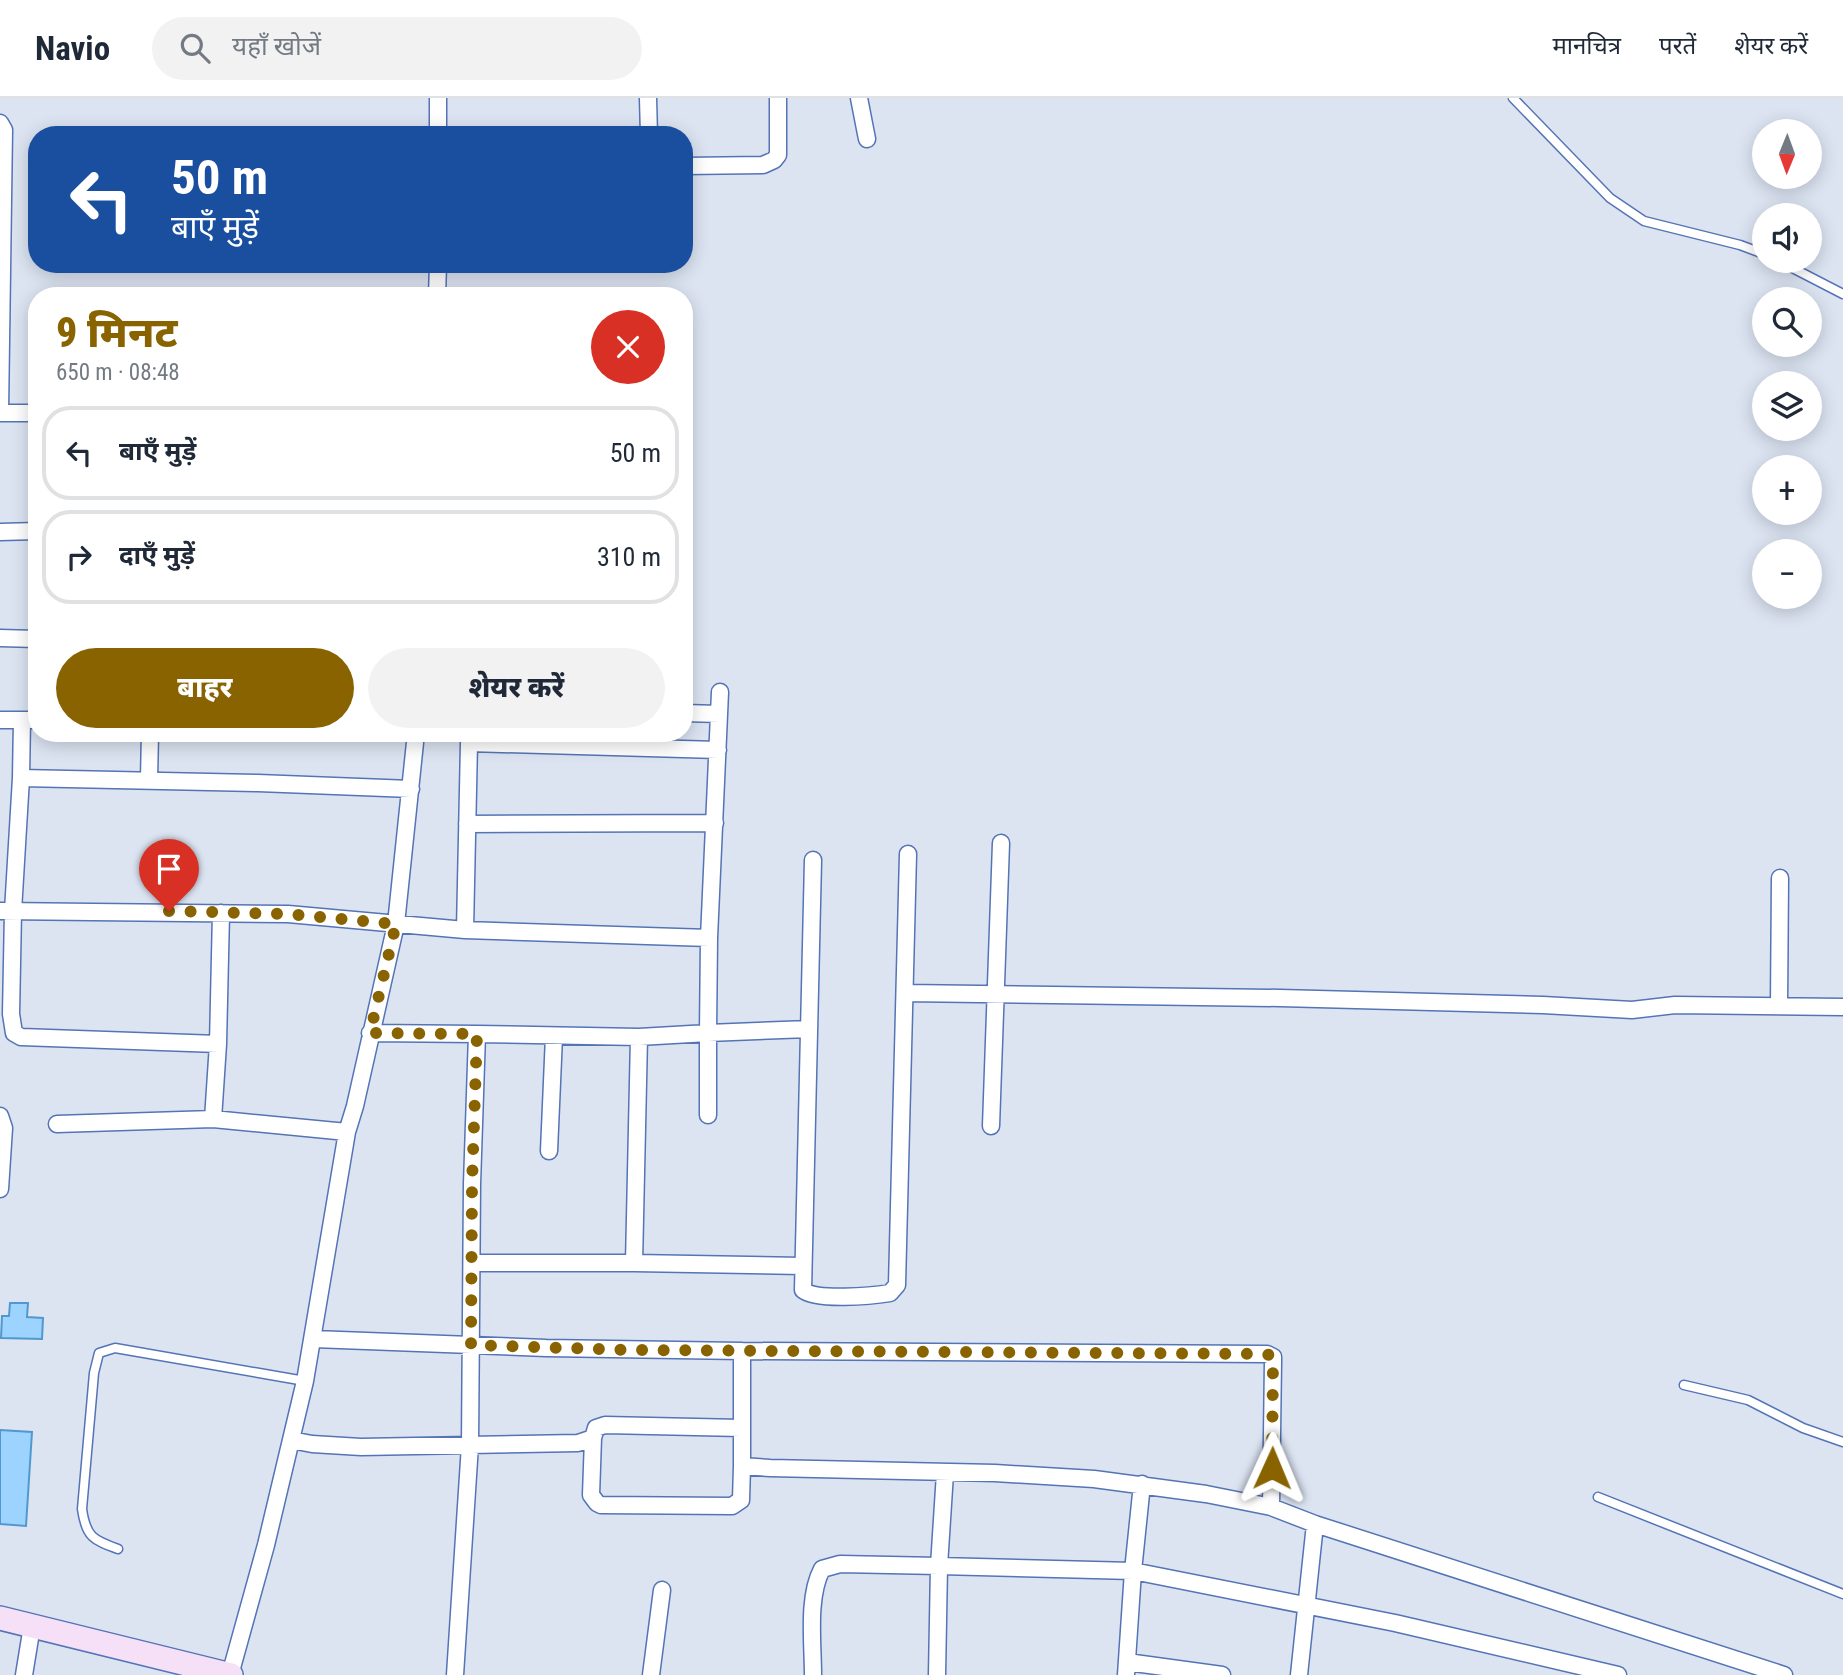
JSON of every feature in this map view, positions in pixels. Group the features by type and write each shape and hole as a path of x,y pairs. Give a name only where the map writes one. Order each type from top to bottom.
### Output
{"street":[{"path":"438,98 438,126"},
{"path":"648,98 649,126"},
{"path":"693,166 763,165 774,160 778,155 778,98"},
{"path":"859,98 867,139"},
{"path":"0,123 4,130 0,412 28,413"},
{"path":"0,532 28,531"},
{"path":"0,638 28,639"},
{"path":"708,1115 709,938 720,692"},
{"path":"693,713 719,714"},
{"path":"0,720 28,720"},
{"path":"28,727 7,911 10,1014 14,1033 21,1037 218,1044"},
{"path":"149,780 150,742"},
{"path":"0,1618 230,1675 266,1545 314,1339 347,1132 396,924 415,742"},
{"path":"465,930 469,742"},
{"path":"552,742 718,750"},
{"path":"21,778 411,789"},
{"path":"467,824 715,823"},
{"path":"990,1126 1000,844"},
{"path":"813,860 803,1290 813,1296 878,1295 890,1293 897,1285 908,854"},
{"path":"1780,878 1780,1005"},
{"path":"7,911 288,914 465,930 709,938"},
{"path":"213,1119 221,913"},
{"path":"905,993 1543,1005 1619,1010 1675,1005 1843,1007"},
{"path":"370,1033 639,1037 809,1029"},
{"path":"455,1675 470,1445 472,1172 477,1034"},
{"path":"549,1151 554,1036"},
{"path":"634,1263 639,1037"},
{"path":"0,1116 4,1128 0,1189"},
{"path":"57,1124 213,1119 347,1132"},
{"path":"472,1263 802,1266"},
{"path":"314,1339 742,1351 1267,1354 1273,1357 1271,1507"},
{"path":"741,1428 600,1425 593,1438 592,1494 601,1505 732,1506 741,1500 742,1351"},
{"path":"291,1440 361,1447 578,1443 593,1438"},
{"path":"742,1466 1031,1475 1142,1485 1271,1507 1315,1524 1784,1675"},
{"path":"937,1675 939,1566 945,1474"},
{"path":"1142,1485 1127,1668 1222,1675"},
{"path":"1299,1675 1315,1524"},
{"path":"813,1675 813,1594 817,1578 822,1569 841,1564 1133,1571 1462,1638 1618,1675"},
{"path":"651,1675 662,1590"},
{"path":"24,1675 32,1626"}],"lane":[{"path":"1513,98 1610,198 1627,211 1644,221 1752,250"},
{"path":"1802,273 1843,294"},
{"path":"118,1549 91,1537 84,1523 82,1509 94,1373 99,1353 115,1348 305,1381"},
{"path":"1684,1385 1748,1400 1811,1432 1843,1442"},
{"path":"1598,1497 1843,1594"}],"building":[{"path":"10,1303 28,1303 27,1317 43,1318 42,1339 1,1338 2,1316 9,1316"},
{"path":"0,1430 32,1432 26,1526 0,1524"}],"route":[{"path":"169,911 288,914 396,924 370,1033 477,1034 472,1184 471,1345 630,1350 1267,1354 1273,1357 1272,1468"}]}
